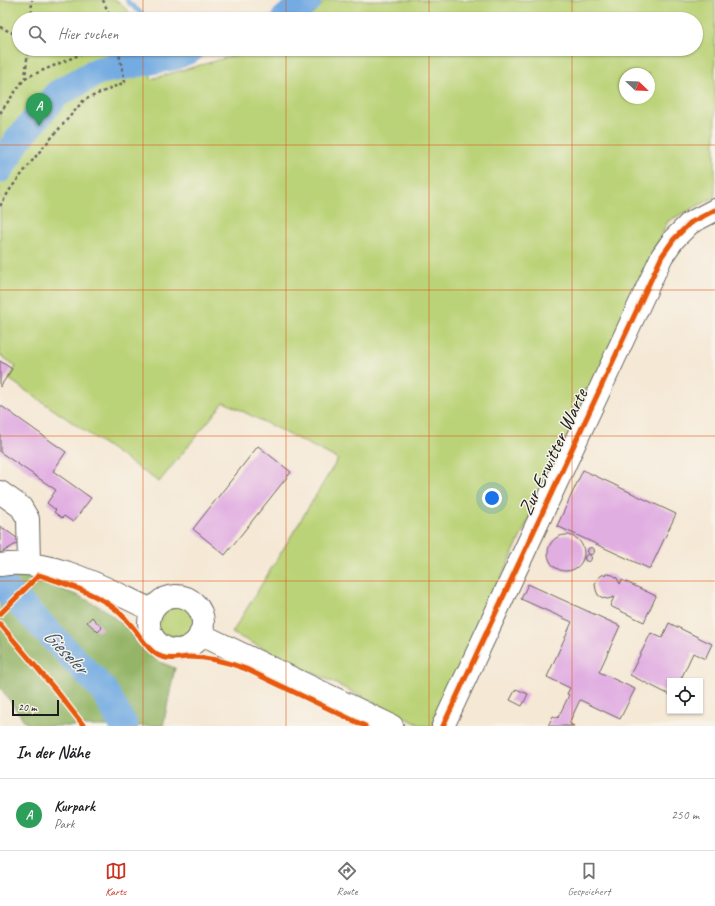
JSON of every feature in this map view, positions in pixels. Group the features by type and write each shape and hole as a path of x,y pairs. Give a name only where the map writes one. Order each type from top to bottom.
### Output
{"street":[{"name":"Zur Erwitter Warte","path":"443,726 662,256 674,239 690,223 715,210"},
{"path":"0,492 21,507 28,520 13,564 47,567 71,574 152,610"},
{"path":"174,596 187,599 198,608 202,616 200,634 187,648 174,650 161,646 152,636 150,630 150,616 152,610 158,603 166,598 174,596"},
{"path":"200,634 392,726"}],"path":[{"path":"31,12 32,0"},
{"path":"103,0 108,12"},
{"path":"0,26 12,32"},
{"path":"0,113 25,78 27,56"},
{"path":"25,78 77,56"},
{"path":"0,206 11,188 40,151 84,100 124,82 119,56"}],"green space":[{"path":"0,0 117,0 129,12 12,12 12,56 149,56 151,79 233,56 703,56 703,12 315,12 326,0 715,0 715,197 668,221 432,726 422,726 232,633 338,459 224,402 159,482 9,379 16,366 0,355"},
{"path":"0,574 26,575 81,597 104,609 125,627 142,649 157,661 175,668 163,726 28,726 0,687"},
{"path":"172,604 180,604 187,607 192,612 195,623 192,634 187,639 180,642 172,642 165,639 160,634 157,627 157,619 160,612 165,607"}],"building":[{"path":"0,361 12,369 0,387"},
{"path":"0,405 66,452 53,471 91,498 73,522 64,516 62,518 54,512 56,510 47,503 56,490 0,452"},
{"path":"258,446 291,472 225,555 193,529"},
{"path":"583,470 676,514 650,569 557,526"},
{"path":"0,526 21,541 1,553 0,552"},
{"path":"570,535 579,540 583,546 583,560 579,566 570,571 562,571 553,566 549,560 548,549 553,540 559,536"},
{"path":"591,547 594,548 594,554 591,555 588,554 587,551 588,548"},
{"path":"588,554 591,555 591,561 588,562 585,561 584,558 585,555"},
{"path":"602,575 613,575 617,578 620,584 622,580 656,596 644,622 610,606 614,597 608,599 598,595 595,584 597,579"},
{"path":"528,584 620,626 599,672 635,689 620,719 580,700 569,723 574,726 548,726 553,716 558,718 569,695 567,694 570,688 547,677 572,622 521,599"},
{"path":"92,617 102,628 98,632 87,622"},
{"path":"669,623 712,644 705,659 693,653 681,678 667,678 667,694 630,675 651,633 662,638"},
{"path":"516,689 528,694 522,706 510,700"}],"waterway":[{"path":"127,0 140,12"},
{"name":"Gieseler","path":"293,12 308,0"},
{"name":"Gieseler","path":"0,169 17,141 57,94 98,71 175,56"},
{"name":"Gieseler","path":"0,583 103,689 124,726"}],"cycle path":[{"path":"443,726 662,256 674,239 690,223 715,210"},
{"path":"0,614 39,575 85,591 110,605 128,622 148,647 157,655 169,659 189,657 204,658 239,666 365,726"},
{"path":"0,624 84,726"}],"place":[{"name":"Kurpark","path":"39,126"}]}
